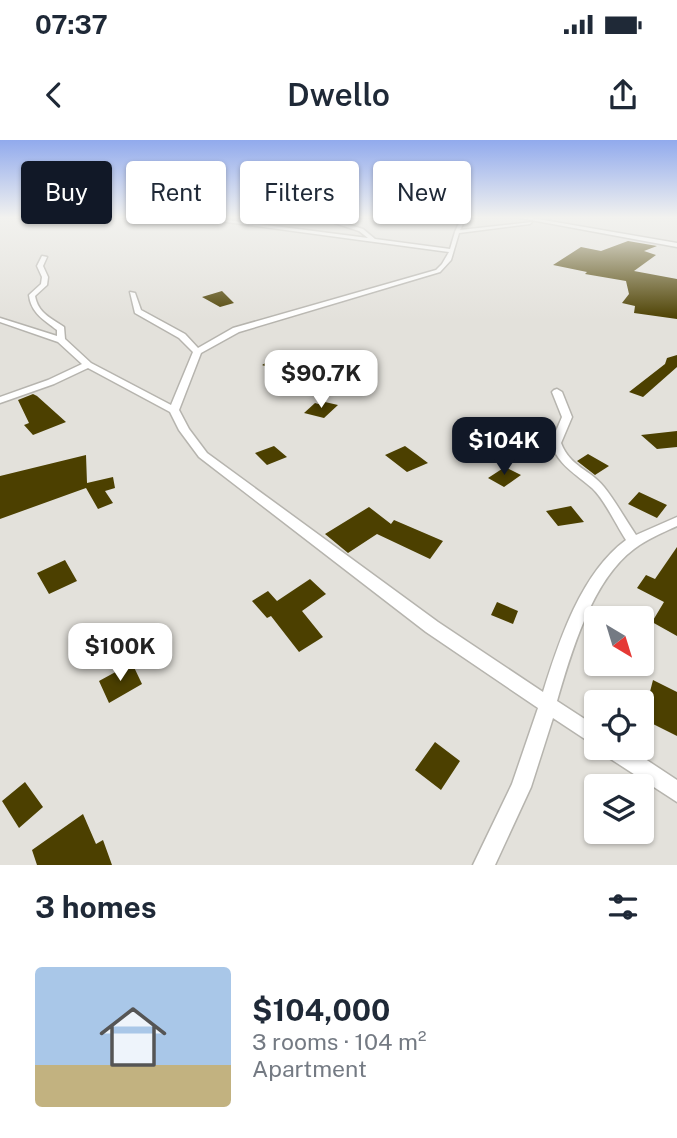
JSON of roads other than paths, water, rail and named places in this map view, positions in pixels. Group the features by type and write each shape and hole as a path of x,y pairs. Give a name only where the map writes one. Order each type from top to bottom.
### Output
{"street":[{"path":"174,410 197,352 245,327 438,271 451,258 452,252"},
{"path":"44,257 40,266 45,277 44,285 32,295 32,300 39,314 61,329 61,340"},
{"path":"132,293 138,310 182,336 197,352"},
{"path":"0,320 61,340 88,365 174,410 184,430 203,455 432,627 584,729"},
{"path":"0,400 51,382 88,365"},
{"path":"557,392 567,417 556,443 558,449 572,467 598,487 634,542"},
{"path":"484,865 521,787 548,705 559,657 588,600 621,552 634,542 677,521"},
{"path":"629,760 677,792"}]}
